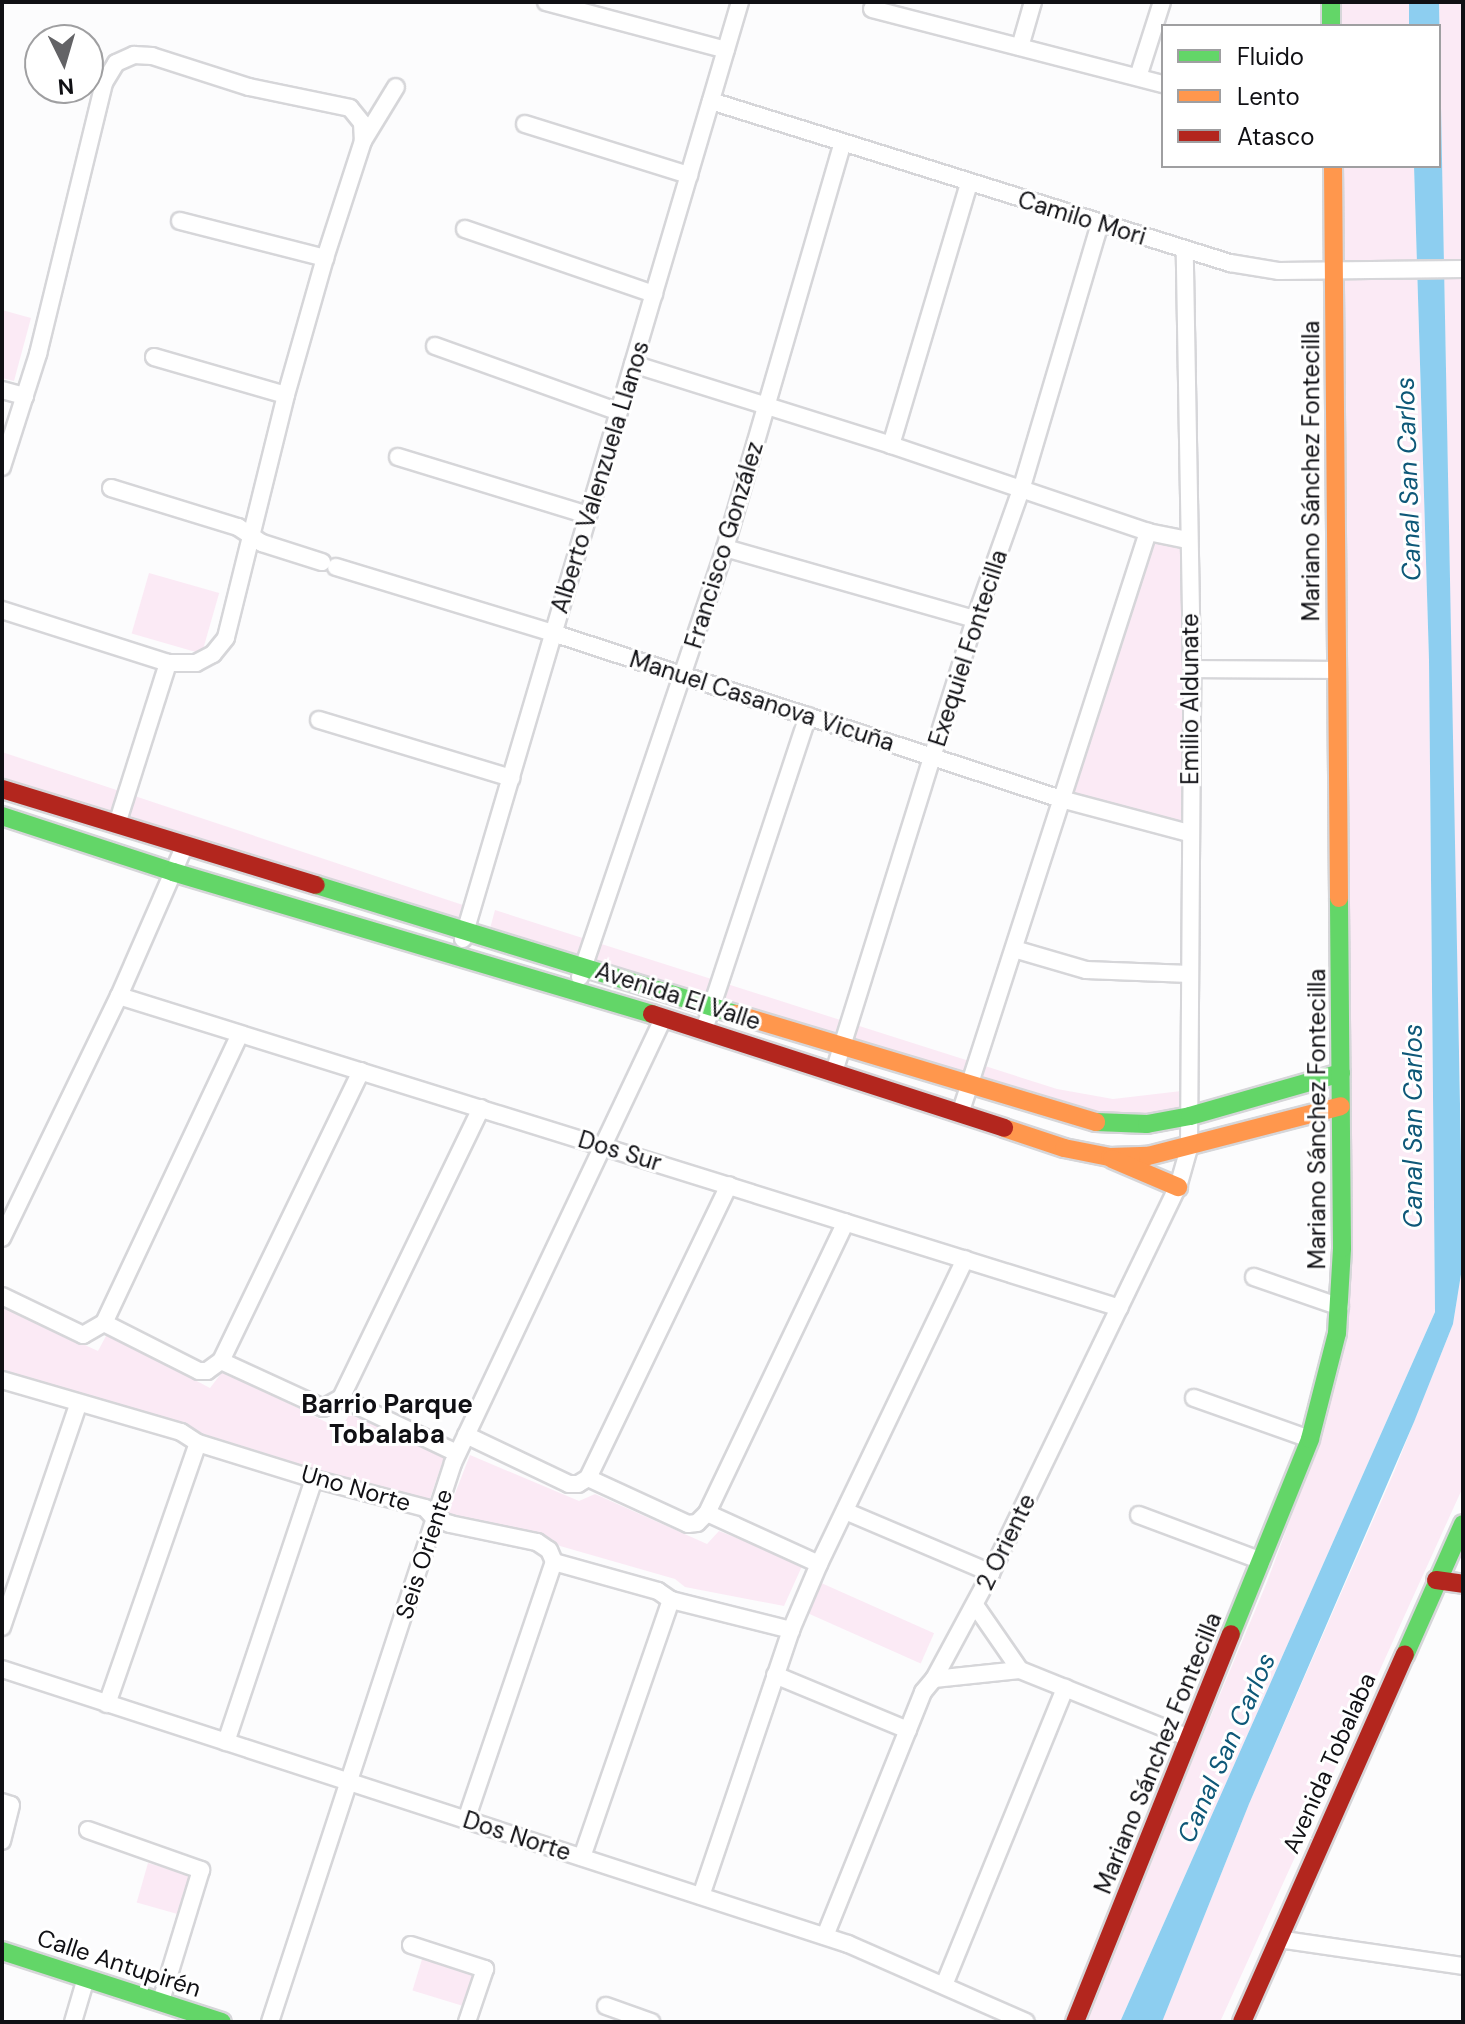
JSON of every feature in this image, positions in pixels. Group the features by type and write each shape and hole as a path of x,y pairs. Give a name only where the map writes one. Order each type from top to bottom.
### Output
{"street":[{"path":"546,2 726,50"},
{"name":"Alberto Valenzuela Llanos","path":"459,952 740,2"},
{"path":"1020,47 1033,2"},
{"path":"1138,77 1162,2"},
{"path":"1331,2 1331,24"},
{"path":"872,9 896,8 1020,47 1161,83"},
{"path":"2,467 9,415 25,396 104,83 116,63 134,55 152,56 249,87 350,108 362,123 363,141"},
{"path":"2,610 168,663 196,663 213,654 226,638 286,395 325,258 363,141 396,87"},
{"name":"Camilo Mori","path":"711,101 1230,263 1279,271 1457,269"},
{"path":"525,124 689,175"},
{"name":"Francisco González","path":"577,989 725,548 843,143"},
{"name":"Mariano Sánchez Fontecilla","path":"1075,2022 1310,1439 1328,1376 1340,1307 1341,1073 1333,168"},
{"path":"891,445 969,183"},
{"path":"180,221 325,258"},
{"name":"Exequiel Fontecilla","path":"834,1072 975,619 1021,490 1100,224"},
{"path":"465,229 654,294"},
{"name":"Emilio Aldunate","path":"1185,251 1192,669 1189,1148"},
{"path":"435,346 619,412"},
{"path":"154,357 286,395"},
{"path":"633,364 891,445 1148,532 1188,540"},
{"path":"2,390 25,396"},
{"path":"398,457 588,515"},
{"name":"Manuel Casanova Vicuña","path":"111,488 238,527 251,536 329,564 553,633 1061,799 1189,833"},
{"path":"960,1114 1148,532"},
{"path":"725,548 975,619"},
{"path":"117,824 168,663"},
{"path":"1192,669 1336,670"},
{"path":"704,1030 808,716"},
{"path":"319,720 511,778"},
{"name":"Avenida El Valle","path":"2,789 584,965 1026,1105 1112,1125 1190,1116 1341,1073"},
{"name":"Avenida El Valle","path":"2,816 173,872 459,952 1064,1148 1110,1157 1148,1156 1189,1148 1341,1106"},
{"path":"2,1238 7,1216 119,996 185,845"},
{"path":"1014,949 1086,970 1121,974 1190,974"},
{"name":"Dos Sur","path":"119,996 1120,1308"},
{"name":"Seis Oriente","path":"270,2022 457,1453 664,1017"},
{"path":"2,1296 83,1335 104,1323 240,1034"},
{"path":"104,1323 199,1371 207,1371 221,1361 361,1071"},
{"path":"221,1361 323,1408 341,1398 481,1108"},
{"name":"2 Oriente","path":"825,1936 923,1692 934,1679 991,1573 1178,1187 1189,1148"},
{"path":"1110,1157 1178,1187"},
{"path":"466,1435 569,1484 578,1484 588,1478 729,1185"},
{"path":"588,1478 692,1525 707,1513 846,1222"},
{"path":"701,1896 791,1630 819,1564 965,1259"},
{"path":"1254,1277 1340,1307"},
{"name":"Uno Norte","path":"2,1380 66,1396 78,1405 181,1432 198,1443 314,1479 425,1508 435,1519 537,1542 549,1550 554,1562 658,1591 671,1600 791,1630"},
{"path":"341,1398 457,1453"},
{"path":"1194,1398 1310,1439"},
{"path":"2,1627 78,1405"},
{"path":"107,1704 198,1443"},
{"path":"226,1742 314,1479"},
{"path":"845,1511 991,1573"},
{"path":"707,1513 819,1564"},
{"path":"1139,1515 1262,1561"},
{"name":"Avenida Tobalaba","path":"1242,2022 1463,1524"},
{"path":"466,1820 554,1562"},
{"path":"1436,1580 1463,1584"},
{"path":"582,1857 671,1600"},
{"path":"975,1605 1020,1670"},
{"name":"Dos Norte","path":"2,1669 825,1936 1026,2022"},
{"path":"934,1679 1020,1670 1189,1738"},
{"path":"775,1675 908,1730"},
{"path":"944,1985 1065,1688"},
{"path":"2,1802 11,1805 2,1841"},
{"path":"88,1830 201,1870 161,2001"},
{"path":"1278,1939 1463,1966"},
{"path":"411,1945 485,1969 467,2022"},
{"name":"Calle Antupirén","path":"2,1951 161,2001 197,2018 222,2022"},
{"path":"73,2022 86,1978"},
{"path":"606,2006 651,2022"}],"shaded area":[{"path":"1338,2 1409,2 1409,24 1338,24"},
{"path":"1439,2 1463,2 1463,1198 1456,932"},
{"path":"1341,168 1414,168 1429,660 1435,1312 1120,2022 1083,2022 1267,1582 1311,1463 1347,1331"},
{"path":"2,310 31,318 14,381 2,378"},
{"path":"1148,532 1188,540 1189,833 1061,799"},
{"path":"149,573 219,593 202,654 132,634"},
{"path":"2,752 472,908 465,930 2,785"},
{"path":"495,910 1057,1089 1113,1099 1190,1090 1190,1116 1112,1125 488,936"},
{"path":"1463,1262 1463,1487 1220,2022 1162,2022 1249,1804 1394,1472 1453,1324"},
{"path":"2,1307 98,1351 107,1334 210,1388 223,1371 340,1429 353,1409 446,1452 428,1504 2,1371"},
{"path":"470,1455 579,1501 595,1494 707,1544 719,1531 803,1564 784,1606 685,1587 675,1579 560,1546 550,1538 447,1514"},
{"path":"819,1582 934,1633 921,1663 806,1612"},
{"path":"148,1863 193,1876 182,1915 137,1902"},
{"path":"423,1956 474,1971 463,2006 412,1990"}],"water":[{"path":"1409,2 1439,2 1439,24 1409,24"},
{"path":"1441,107 1463,1262 1453,1324 1414,1422 1249,1804 1162,2022 1120,2022 1435,1312 1429,660 1414,168 1441,168"}],"traffic: fast":[{"path":"1331,2 1331,24"},
{"path":"2,816 173,872 652,1014"},
{"path":"316,885 736,1014"},
{"path":"1231,1634 1310,1439 1337,1333 1342,1248 1339,898"},
{"path":"1096,1122 1147,1124 1190,1116 1341,1073"},
{"path":"1405,1655 1463,1524"},
{"path":"2,1951 222,2022"}],"traffic: slow":[{"path":"1333,168 1339,898"},
{"path":"736,1014 1096,1122"},
{"path":"1004,1128 1064,1148 1110,1157 1148,1156 1341,1106"},
{"path":"1112,1159 1178,1187"}],"traffic: jam":[{"path":"2,789 316,885"},
{"path":"652,1014 1004,1128"},
{"path":"1436,1580 1463,1584"},
{"path":"1075,2022 1231,1634"},
{"path":"1242,2022 1405,1655"}],"district":[{"name":"Barrio Parque Tobalaba","path":"387,1420"}],"water label":[{"name":"Canal San Carlos","path":"1409,479"},
{"name":"Canal San Carlos","path":"1414,1126"},
{"name":"Canal San Carlos","path":"1227,1748"}]}
